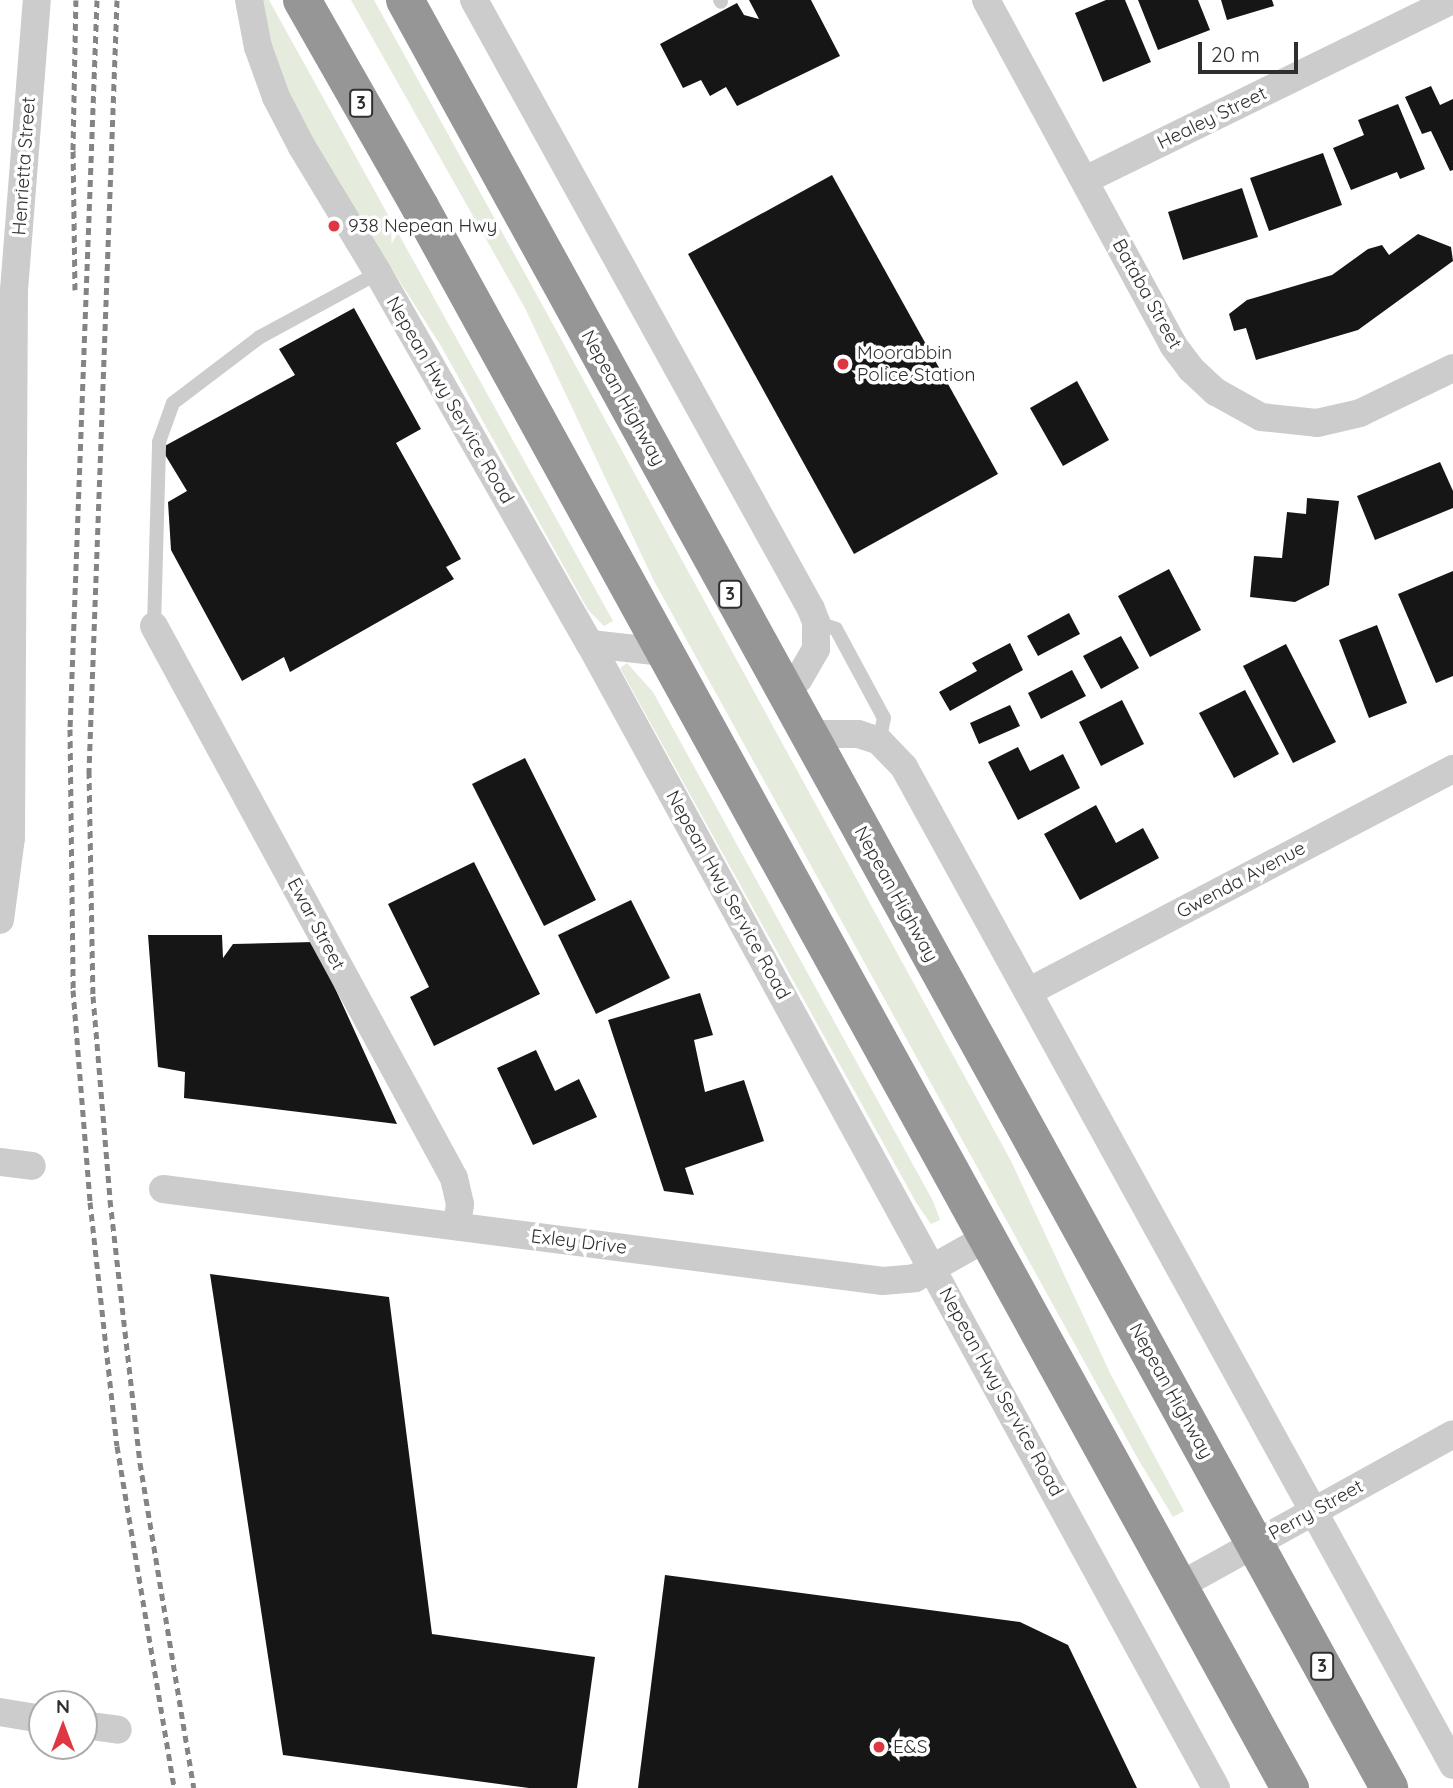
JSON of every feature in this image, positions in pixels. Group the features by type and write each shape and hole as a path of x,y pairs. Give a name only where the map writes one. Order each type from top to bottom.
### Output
{"highway":[{"name":"3","path":"302,0 420,206 1290,1788"},
{"name":"Nepean Highway","path":"405,0 783,691 1390,1788"}],"street":[{"name":"Henrietta Street","path":"0,920 11,838 7,289 37,0"},
{"name":"Nepean Hwy Service Road","path":"249,0 258,47 276,97 302,147 590,643 1216,1788"},
{"path":"474,0 816,622 816,649 810,665 783,691"},
{"name":"Bataba Street","path":"986,0 1173,345 1191,369 1216,392 1261,417 1290,422 1338,420 1389,401 1453,368"},
{"name":"Healey Street","path":"1085,180 1452,0"},
{"name":"Ewar Street","path":"154,626 453,1178 460,1204 457,1226"},
{"path":"590,643 664,652"},
{"path":"807,734 858,734 879,741 904,767 1453,1765"},
{"name":"Gwenda Avenue","path":"1028,992 1453,769"},
{"path":"0,1162 32,1166"},
{"name":"Exley Drive","path":"163,1189 883,1281 915,1278 986,1238"},
{"name":"Perry Street","path":"1179,1586 1453,1434"},
{"path":"0,1713 28,1717"},
{"path":"98,1727 118,1730"}],"lane":[{"path":"154,626 159,442 173,403 260,337 377,273"},
{"path":"816,622 836,629 884,718 879,741"}],"shaded area":[{"path":"259,0 269,0 613,621 604,626 588,610 441,346 315,149 280,80"},
{"path":"351,0 374,0 544,308 1011,1161 1111,1375 1184,1511 1173,1517 1138,1459 653,579 525,308"},
{"path":"627,663 653,692 933,1201 940,1220 931,1224 917,1204 620,668"}],"building":[{"path":"749,0 811,0 840,56 737,106 726,87 710,96 701,80 683,88 660,44 737,3 744,15 759,19"},
{"path":"1106,0 1125,0 1151,62 1103,82 1075,13"},
{"path":"1138,0 1198,0 1210,30 1158,50"},
{"path":"1221,0 1272,0 1274,6 1227,20"},
{"path":"1431,86 1440,105 1453,99 1453,170 1450,171 1431,131 1422,134 1405,97"},
{"path":"1398,104 1425,169 1400,179 1397,172 1351,190 1333,148 1364,135 1358,120"},
{"path":"1323,153 1342,205 1269,231 1250,178"},
{"name":"Moorabbin Police Station","path":"832,175 998,474 854,554 688,254"},
{"path":"1242,188 1258,237 1183,260 1168,212"},
{"path":"1418,234 1451,247 1453,261 1358,330 1256,360 1246,328 1234,331 1229,314 1247,300 1332,275 1368,249 1382,245 1389,255"},
{"path":"354,308 421,429 396,443 461,559 446,567 454,579 290,672 284,657 242,681 171,550 168,502 187,491 161,448 295,375 279,349"},
{"path":"1077,381 1109,440 1063,466 1030,408"},
{"path":"1440,462 1453,491 1453,508 1375,540 1357,496"},
{"path":"1307,498 1339,501 1329,585 1295,602 1250,597 1254,556 1282,558 1287,512 1306,514"},
{"path":"1169,569 1201,630 1150,657 1118,596"},
{"path":"1453,571 1453,676 1436,683 1398,594"},
{"path":"1069,613 1080,634 1038,656 1027,636"},
{"path":"1377,625 1407,703 1369,718 1339,640"},
{"path":"1121,636 1139,668 1101,689 1083,656"},
{"path":"1010,643 1023,670 950,711 939,692 977,671 972,663"},
{"path":"1286,644 1336,742 1293,763 1243,666"},
{"path":"1072,670 1086,696 1041,719 1028,693"},
{"path":"1245,690 1279,754 1234,778 1199,713"},
{"path":"1122,700 1144,744 1101,766 1079,722"},
{"path":"1010,705 1020,726 979,744 970,723"},
{"path":"1018,747 1030,771 1063,754 1080,788 1018,820 988,762"},
{"path":"525,758 596,900 544,926 472,784"},
{"path":"1096,805 1116,843 1143,828 1159,858 1080,900 1044,834"},
{"path":"474,862 540,994 434,1046 410,997 429,987 388,904"},
{"path":"631,900 670,978 596,1014 558,935"},
{"path":"148,935 222,935 223,958 233,944 314,942 397,1124 184,1098 185,1072 158,1067"},
{"path":"700,993 713,1035 694,1040 705,1092 744,1080 764,1141 685,1168 694,1195 664,1191 608,1020"},
{"path":"536,1050 555,1091 579,1079 597,1117 533,1145 497,1068"},
{"path":"210,1274 389,1297 432,1634 595,1657 577,1788 529,1788 283,1755"},
{"path":"665,1575 1020,1622 1068,1645 1137,1788 638,1788"}],"railway":[{"path":"75,290 73,150 76,0"},
{"path":"97,0 70,729 73,990 90,1202 117,1446 174,1788"},
{"path":"117,0 89,771 93,996 110,1200 140,1463 194,1788"}],"place":[{"name":"938 Nepean Hwy","path":"334,226"},
{"name":"Moorabbin Police Station","path":"843,364"},
{"name":"E&S","path":"879,1747"}]}
